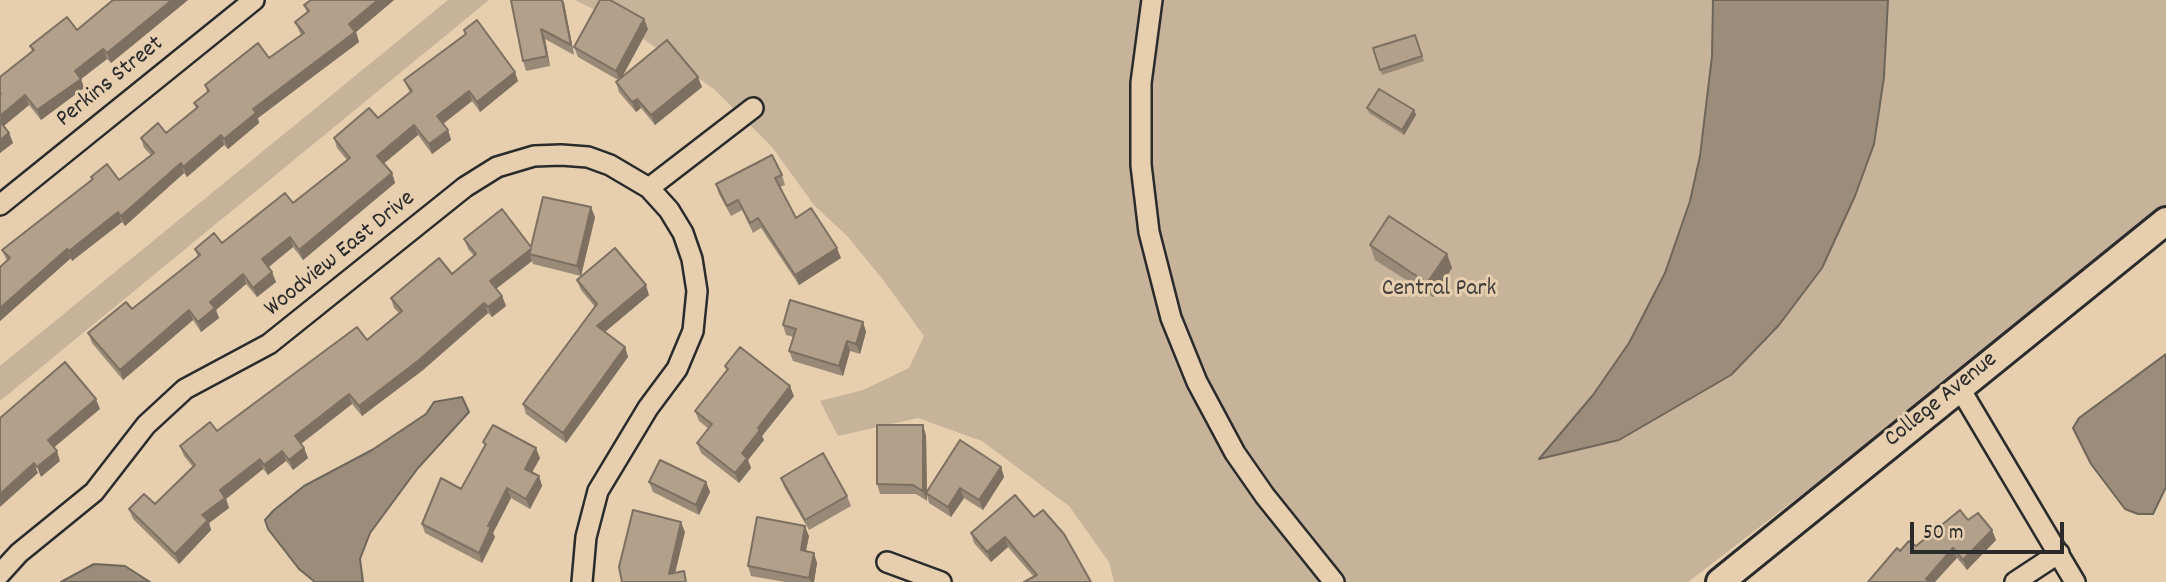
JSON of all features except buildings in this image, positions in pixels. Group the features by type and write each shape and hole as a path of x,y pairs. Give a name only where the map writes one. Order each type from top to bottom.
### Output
{"main road":[{"name":"College Avenue","path":"1720,582 2166,221"}],"street":[{"name":"Perkins Street","path":"0,205 254,0"},
{"path":"1152,0 1141,83 1141,165 1151,242 1171,318 1197,383 1235,453 1334,582"},
{"path":"649,188 752,108"},
{"name":"Woodview East Drive","path":"0,574 19,553 94,492 165,405 185,389 269,344 465,187 497,167 534,156 588,157 635,177 649,188 683,233 692,259 697,291 693,331 677,369 641,419 598,491 586,537 582,582"},
{"path":"1959,387 2075,582"},
{"path":"2015,582 2059,554"},
{"path":"887,562 941,582"}],"green space":[{"path":"448,0 489,0 0,401 0,366"},
{"name":"Central Park","path":"575,0 2166,0 2166,215 1688,582 1114,582 1109,562 1069,506 982,441 918,418 838,436 820,401 863,390 909,368 924,336 848,237 814,205 772,147 715,90 621,23"}],"shaded area":[{"path":"1713,0 1888,0 1884,77 1874,144 1855,196 1822,268 1779,325 1731,375 1619,440 1539,459 1593,395 1629,343 1665,273 1690,201 1700,156 1712,56"},
{"path":"2166,354 2166,487 2153,514 2138,514 2125,509 2091,464 2073,428 2079,418"},
{"path":"462,397 469,412 418,468 370,533 360,559 363,582 315,582 299,569 268,529 265,520 274,510 304,486 372,450 426,414 434,402"},
{"path":"94,564 125,566 150,582 61,582"}]}
